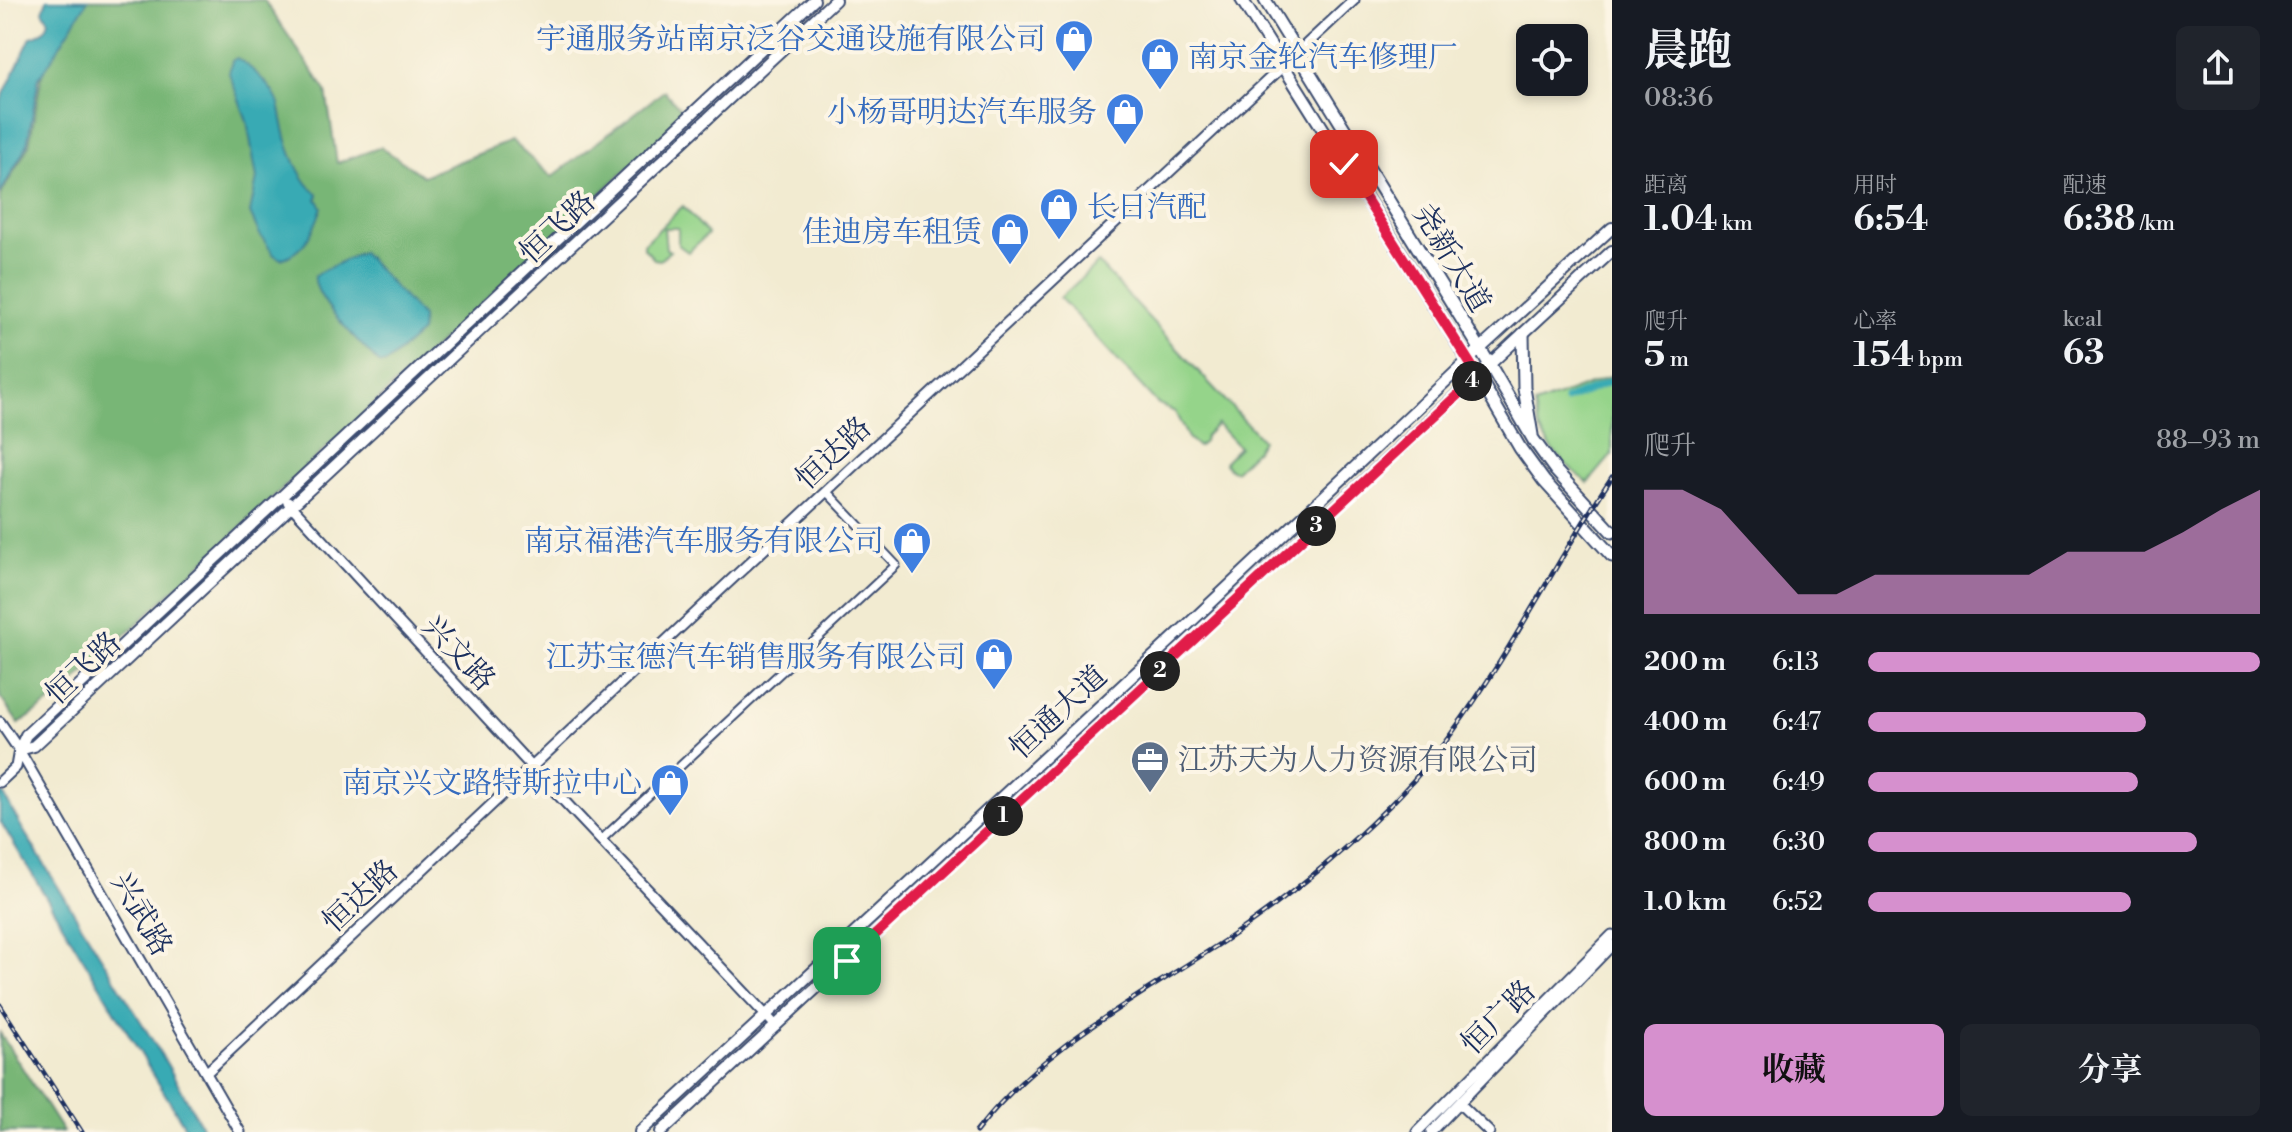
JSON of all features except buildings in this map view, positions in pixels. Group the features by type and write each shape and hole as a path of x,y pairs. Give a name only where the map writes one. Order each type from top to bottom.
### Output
{"main road":[{"name":"恒飞路","path":"19,750 26,735 814,0"},
{"name":"恒飞路","path":"19,750 34,746 835,0"},
{"name":"尧新大道","path":"1242,0 1478,376 1500,417 1544,481 1612,556"},
{"name":"尧新大道","path":"1265,0 1533,439 1556,471 1612,532"},
{"name":"恒通大道","path":"640,1132 1612,228"},
{"name":"恒通大道","path":"661,1132 1612,251"},
{"path":"1523,334 1524,388 1533,439"}],"street":[{"name":"恒达路","path":"206,1073 1354,0"},
{"path":"601,840 896,565 827,492"},
{"name":"兴文路","path":"283,496 776,1026"},
{"name":"兴武路","path":"0,722 240,1132"},
{"path":"0,782 16,767 19,750"},
{"name":"恒广路","path":"1417,1132 1612,935"},
{"name":"恒广路","path":"1431,1132 1612,945"},
{"path":"1459,1103 1489,1132"}],"green space":[{"path":"81,0 264,0 326,91 337,163 381,147 423,176 511,141 552,177 664,91 686,114 57,698 19,724 0,697 0,196 29,145 43,68"},
{"path":"683,206 708,234 688,252 678,245 678,228 664,228 666,249 670,251 660,260 654,259 644,244"},
{"path":"1098,263 1262,440 1235,471 1225,464 1239,447 1217,424 1198,447 1188,438 1175,412 1157,403 1060,298"},
{"path":"1612,376 1612,455 1588,483 1562,460 1545,439 1535,405"},
{"path":"0,1033 63,1132 0,1132"}],"water":[{"path":"47,0 88,0 39,77 27,145 0,194 0,102 31,37 43,32 48,24 43,11"},
{"path":"237,58 261,78 276,97 292,155 306,182 318,194 317,199 322,207 303,245 281,259 274,255 259,233 250,213 257,178 247,121 229,73 232,61"},
{"path":"362,252 422,317 421,332 385,364 379,363 338,319 316,285 315,276 320,272"},
{"path":"0,788 205,1132 188,1132 0,821"}],"waterway":[{"path":"1566,400 1612,381"}],"railway":[{"path":"976,1132 1030,1074 1060,1050 1091,1026 1263,914 1325,865 1392,803 1423,770 1473,703 1612,477"},
{"path":"0,1005 82,1132"}],"place":[{"name":"宇通服务站南京泛谷交通设施有限公司","path":"1074,73"},
{"name":"南京金轮汽车修理厂","path":"1160,91"},
{"name":"小杨哥明达汽车服务","path":"1125,146"},
{"name":"长日汽配","path":"1059,241"},
{"name":"佳迪房车租赁","path":"1010,266"},
{"name":"南京福港汽车服务有限公司","path":"912,575"},
{"name":"江苏宝德汽车销售服务有限公司","path":"994,691"},
{"name":"江苏天为人力资源有限公司","path":"1150,794"},
{"name":"南京兴文路特斯拉中心","path":"670,817"}],"route":[{"path":"847,961 1478,376 1344,164"}]}
